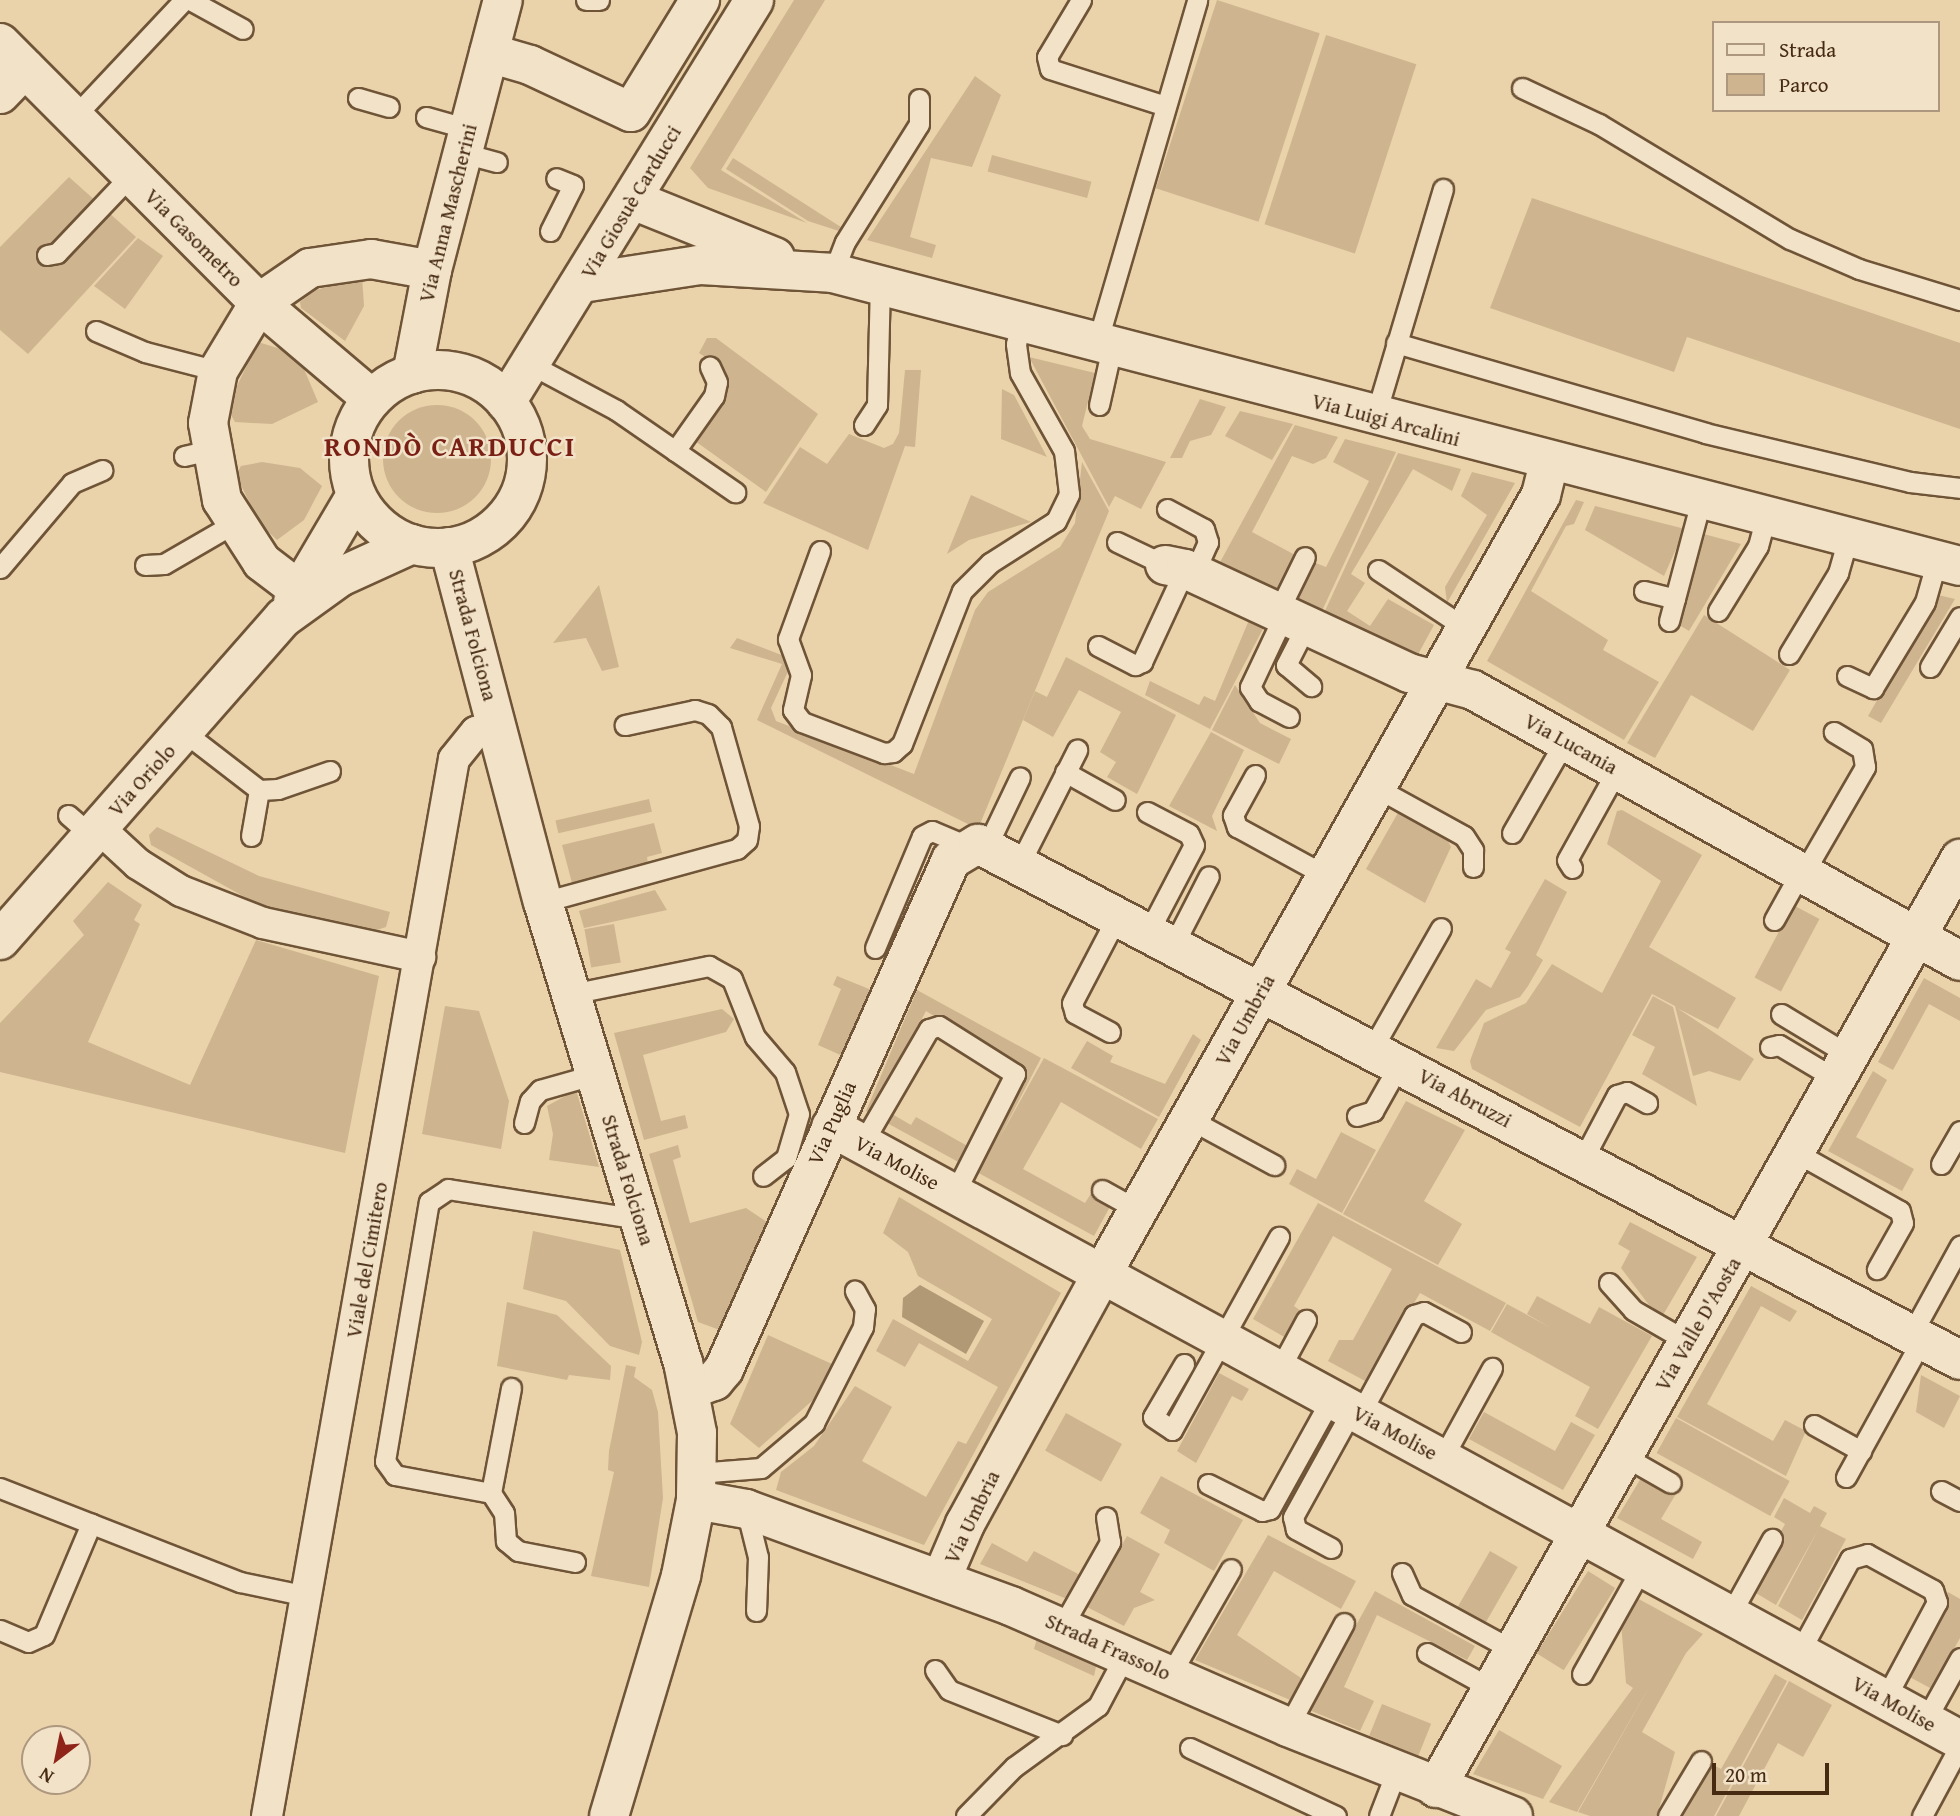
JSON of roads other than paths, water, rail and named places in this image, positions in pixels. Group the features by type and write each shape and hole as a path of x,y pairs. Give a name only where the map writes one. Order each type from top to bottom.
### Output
{"street":[{"name":"Via Anna Mascherini","path":"412,374 432,270 476,148 489,53 503,0"},
{"path":"489,53 530,65 631,112 701,0"},
{"name":"Via Giosuè Carducci","path":"506,402 582,283 754,0"},
{"name":"Via Gasometro","path":"8,68 74,117 259,303 372,399"},
{"name":"Via Luigi Arcalini","path":"633,200 823,272 1375,417 1948,563"},
{"path":"296,603 233,524 197,453 218,372 259,303 282,282 336,260 371,259 432,270"},
{"name":"Via Luigi Arcalini","path":"582,283 699,265 823,272"},
{"path":"463,373 506,402 520,425 527,451 520,492 498,525 475,540 431,546 370,516 356,495 350,476 352,435 372,399 412,374 463,373"},
{"name":"Via Umbria","path":"941,1580 965,1524 1102,1274 1541,495 1549,462"},
{"name":"Via Oriolo","path":"0,940 86,826 184,732 296,603 356,495"},
{"name":"Via Oriolo","path":"296,603 376,558 431,546"},
{"name":"Strada Folciona","path":"431,546 496,725 543,902 689,1390 697,1433 696,1487 675,1598 609,1816"},
{"name":"Via Lucania","path":"1181,569 1409,673 1474,690 1960,961"},
{"name":"Viale del Cimitero","path":"267,1816 454,760 476,732 496,725"},
{"path":"86,826 138,864 194,896 263,923 420,957"},
{"name":"Via Abruzzi","path":"991,851 1147,930 1741,1247 1960,1360"},
{"name":"Via Puglia","path":"689,1390 714,1381 724,1369 951,860 991,851"},
{"name":"Via Valle D'Aosta","path":"1436,1788 1489,1687 1960,859"},
{"name":"Via Molise","path":"831,1128 1960,1742"},
{"name":"Strada Frassolo","path":"696,1487 1062,1627 1288,1727 1436,1788 1513,1816"}],"lane":[{"path":"74,117 184,0"},
{"path":"190,0 243,29"},
{"path":"586,0 599,0"},
{"path":"1081,0 1047,57 1050,69 1163,105"},
{"path":"1099,405 1105,345 1163,105 1197,0"},
{"path":"1522,88 1599,124 1719,201 1790,239 1859,269 1960,300"},
{"path":"358,99 389,107"},
{"path":"823,272 845,242 919,124 919,99"},
{"path":"426,117 476,148"},
{"path":"47,255 57,253 132,174"},
{"path":"550,232 573,185 556,178"},
{"path":"1375,417 1443,189"},
{"path":"864,425 877,405 880,285"},
{"path":"821,551 788,639 801,675 793,710 802,722 884,753 893,751 902,744 962,591 990,563 1056,521 1066,502 1071,477 1064,451 1020,373 1016,344 1021,322"},
{"path":"96,331 145,352 218,372"},
{"path":"1396,344 1706,433 1910,482 1960,488"},
{"path":"530,364 572,383 735,492"},
{"path":"676,451 715,396 717,382 710,367"},
{"path":"0,568 72,483 102,470"},
{"path":"1669,621 1701,501"},
{"path":"1098,646 1135,665 1142,662 1181,569 1208,542 1204,529 1167,509"},
{"path":"1718,611 1758,546 1766,517"},
{"path":"145,565 164,564 233,524"},
{"path":"1789,654 1838,573 1848,538"},
{"path":"1116,542 1181,569"},
{"path":"1305,557 1289,618 1286,664 1311,686"},
{"path":"1847,676 1873,688 1948,563"},
{"path":"1378,570 1467,629"},
{"path":"1644,591 1675,599"},
{"path":"1930,667 1960,617"},
{"path":"1289,618 1250,687 1259,701 1289,717"},
{"path":"543,902 737,849 747,840 749,826 721,727 708,714 695,710 625,725"},
{"path":"184,732 259,790 278,789 330,771"},
{"path":"1774,920 1865,768 1862,749 1834,732"},
{"path":"1512,833 1565,741"},
{"path":"991,851 1065,772 1077,750"},
{"path":"1572,867 1567,860 1616,770"},
{"path":"1065,772 1115,800"},
{"path":"1255,775 1233,815 1237,827 1327,876"},
{"path":"991,851 1020,777"},
{"path":"1377,788 1464,836 1472,850 1473,867"},
{"path":"251,836 259,790"},
{"path":"1147,812 1189,834 1194,845 1147,930"},
{"path":"875,948 922,836 932,831 991,851"},
{"path":"1110,1032 1074,1013 1072,1003 1147,930 1209,876"},
{"path":"1357,1116 1373,1111 1386,1056 1441,928"},
{"path":"571,994 709,965 721,969 739,990 755,1037 831,1128"},
{"path":"1781,1014 1842,1067"},
{"path":"763,1176 831,1128 929,1029 939,1026 1015,1074 954,1194"},
{"path":"1770,1046 1779,1045 1842,1067"},
{"path":"524,1123 530,1101 540,1090 596,1074"},
{"path":"1582,1161 1617,1095 1627,1092 1647,1102"},
{"path":"1189,1119 1274,1165"},
{"path":"1941,1164 1960,1131"},
{"path":"1795,1152 1900,1211 1903,1223 1877,1269"},
{"path":"491,1493 395,1475 385,1461 429,1202 448,1189 639,1219"},
{"path":"1102,1190 1138,1210"},
{"path":"1184,1364 1153,1418 1172,1430 1279,1237"},
{"path":"1846,1477 1960,1246"},
{"path":"1609,1283 1633,1310 1687,1341"},
{"path":"696,1487 761,1468 814,1423 863,1327 865,1309 855,1291"},
{"path":"1208,1484 1262,1511 1270,1509 1348,1408 1414,1315 1424,1312 1461,1332"},
{"path":"1279,1370 1306,1320"},
{"path":"1442,1459 1492,1368"},
{"path":"511,1388 491,1493 504,1513 506,1541 512,1546 575,1562"},
{"path":"1331,1548 1296,1529 1293,1517 1348,1408"},
{"path":"1814,1425 1861,1451"},
{"path":"1622,1455 1671,1483"},
{"path":"0,1489 240,1582 307,1596"},
{"path":"1941,1491 1960,1501"},
{"path":"746,1508 758,1557 756,1611"},
{"path":"1062,1627 1110,1542 1106,1517"},
{"path":"0,1630 28,1642 44,1636 91,1524"},
{"path":"1730,1615 1772,1539"},
{"path":"1799,1653 1850,1559 1867,1554 1933,1590 1937,1602 1885,1699"},
{"path":"1582,1674 1642,1567"},
{"path":"1170,1675 1231,1569"},
{"path":"1402,1573 1412,1595 1511,1649"},
{"path":"1288,1727 1345,1623"},
{"path":"1427,1653 1489,1687"},
{"path":"966,1816 1014,1767 1062,1735 1105,1698 1125,1655"},
{"path":"1925,1721 1960,1658"},
{"path":"935,1670 949,1689 1062,1735"},
{"path":"1922,1816 1960,1742"},
{"path":"1190,1748 1336,1816"},
{"path":"1668,1816 1701,1761"},
{"path":"1379,1816 1396,1772"}],"district":[{"name":"RONDÒ CARDUCCI","path":"450,446"}]}
